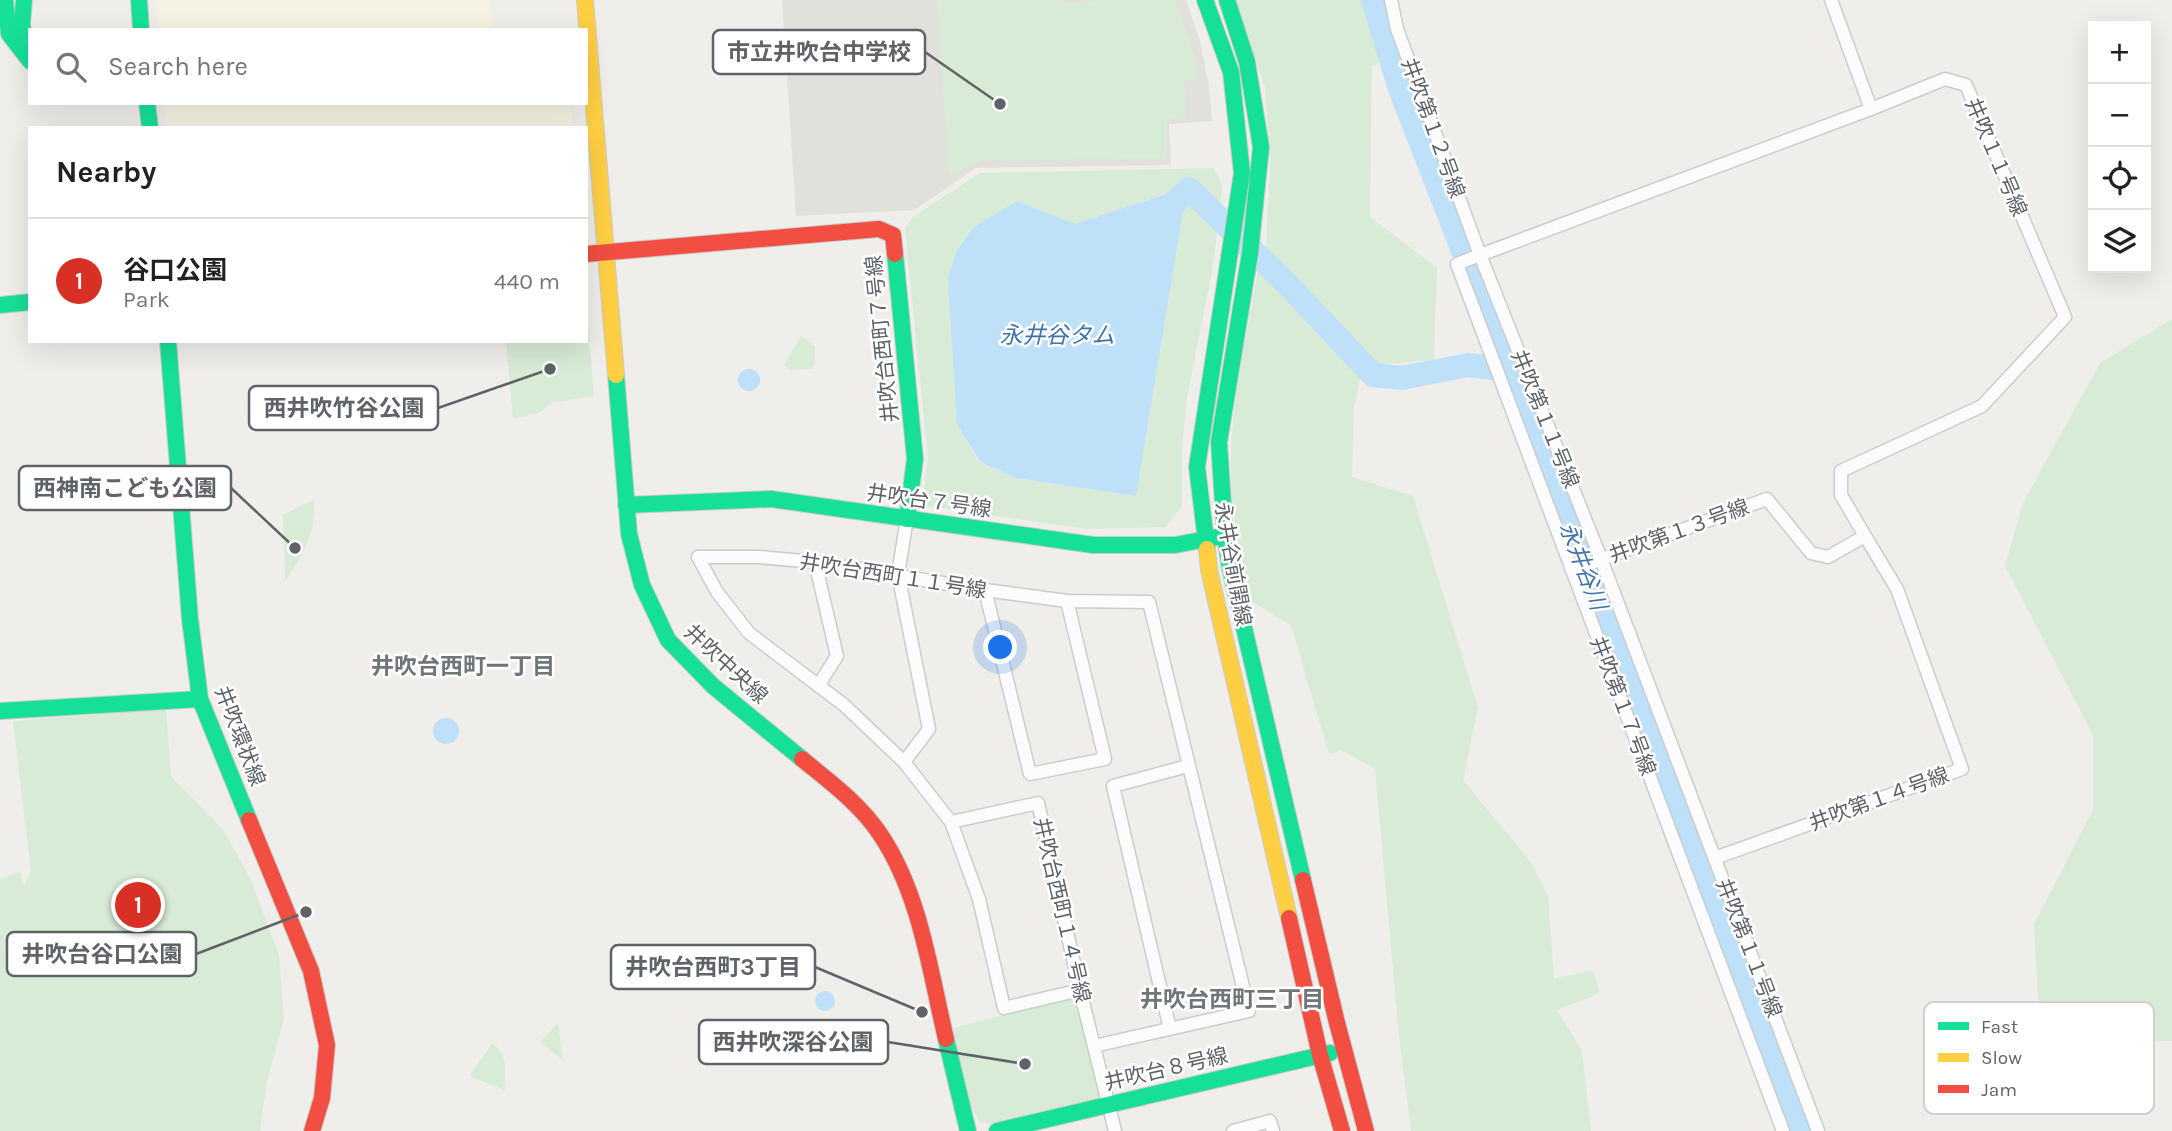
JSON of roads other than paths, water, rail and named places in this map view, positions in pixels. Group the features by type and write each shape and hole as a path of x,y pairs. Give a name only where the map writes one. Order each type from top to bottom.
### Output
{"street":[{"path":"5,0 9,34 28,59"},
{"path":"24,0 22,24 28,59"},
{"path":"139,0 141,28"},
{"name":"井吹中央線","path":"585,0 587,28"},
{"name":"永井谷前開線","path":"1205,0 1231,72 1242,173 1197,467 1205,540 1209,570 1320,1055 1342,1131"},
{"name":"永井谷前開線","path":"1227,0 1247,62 1261,147 1250,253 1219,442 1225,535 1230,568 1366,1131"},
{"name":"井吹第１２号線","path":"1391,0 1397,29 1477,256"},
{"path":"1477,256 1871,109 1831,0"},
{"name":"井吹中央線","path":"588,38 626,505 629,534 642,585 668,640 713,686 846,794 880,833 901,873 918,921 968,1131"},
{"name":"井吹１１号線","path":"1865,536 1841,495 1841,471 1982,406 2065,317 1966,85 1945,79 1871,109"},
{"path":"147,105 149,126"},
{"name":"井吹台西町７号線","path":"605,253 879,229 893,234 915,459 907,519"},
{"path":"588,254 605,253"},
{"name":"井吹第１７号線","path":"1477,256 1457,264 1783,1131"},
{"name":"井吹第１１号線","path":"1477,256 1601,559 1818,1131"},
{"path":"0,305 28,302"},
{"name":"井吹環状線","path":"167,343 190,619 200,699 312,971 327,1045 322,1098 312,1131"},
{"name":"井吹台７号線","path":"626,505 771,499 1093,545 1175,545 1225,535"},
{"name":"井吹第１３号線","path":"1572,570 1767,499 1811,553 1828,557 1865,536"},
{"path":"904,762 929,729 898,574 907,519"},
{"name":"井吹第１４号線","path":"1715,859 1962,769 1896,589 1865,536"},
{"name":"井吹台西町１１号線","path":"1080,990 1003,1008 979,899 951,822 904,762 844,705 749,633 718,592 698,557 758,557 815,562 1067,601 1149,602 1249,1011 1094,1046"},
{"path":"815,562 837,656 818,685"},
{"path":"985,590 1030,774 1105,759 1067,601"},
{"path":"0,711 200,699"},
{"path":"1170,1029 1113,786 1188,766"},
{"name":"井吹台西町１４号線","path":"951,822 1038,803 1115,1131"},
{"name":"井吹台８号線","path":"997,1131 1345,1050"},
{"path":"1233,1131 1270,1121 1273,1131"}],"water":[{"name":"永井谷タム","path":"1169,193 1184,206 1136,496 1016,478 980,462 957,424 948,280 956,252 973,228 1017,201 1075,224"},
{"path":"749,369 757,372 760,380 757,388 749,391 741,388 738,380 741,372"},
{"path":"446,718 455,722 459,731 455,740 446,744 437,740 433,731 437,722"},
{"path":"825,991 832,994 835,1001 832,1008 825,1011 818,1008 815,1001 818,994"}],"waterway":[{"name":"永井谷川","path":"1373,0 1400,89 1678,804 1800,1131"},
{"path":"1158,228 1176,201 1189,189 1287,284 1373,375 1402,378 1468,365 1509,370"}],"place":[{"name":"市立井吹台中学校","path":"1000,104"},
{"name":"西井吹竹谷公園","path":"550,369"},
{"name":"西神南こども公園","path":"295,548"},
{"name":"谷口公園","path":"138,905"},
{"name":"井吹台谷口公園","path":"306,912"},
{"name":"井吹台西町3丁目","path":"922,1012"},
{"name":"西井吹深谷公園","path":"1025,1064"}],"district":[{"name":"井吹台西町一丁目","path":"463,666"},
{"name":"井吹台西町三丁目","path":"1232,999"}]}
